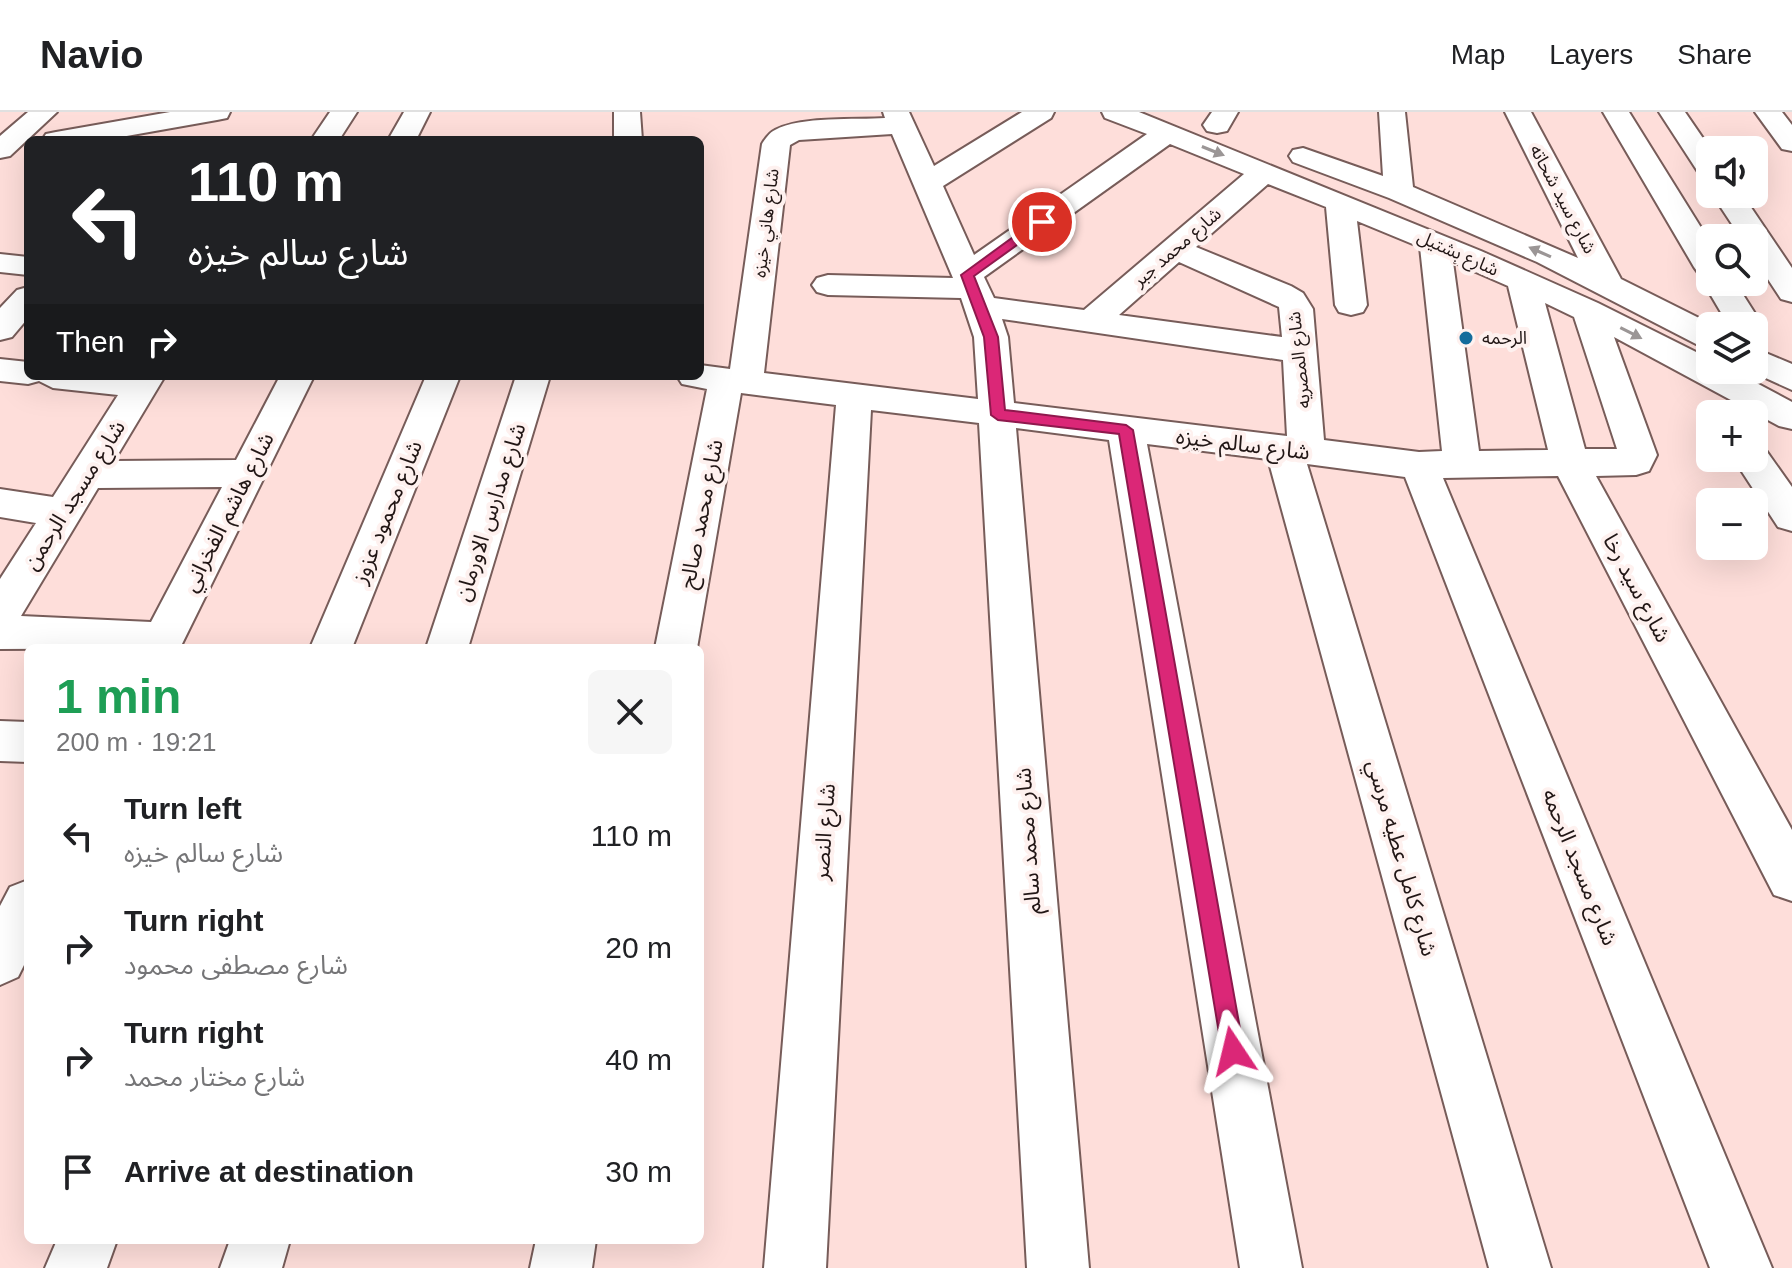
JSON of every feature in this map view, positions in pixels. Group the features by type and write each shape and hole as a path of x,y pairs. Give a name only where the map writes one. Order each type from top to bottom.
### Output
{"street":[{"path":"0,168 12,148 44,112"},
{"path":"71,136 126,121 177,119 217,112"},
{"path":"225,136 246,112"},
{"path":"328,136 344,112"},
{"path":"404,136 417,112"},
{"path":"627,112 628,136"},
{"path":"927,183 1041,112"},
{"name":"شارع بشتيل","path":"1115,112 1176,122 1221,118 1548,255 1599,298 1696,347"},
{"path":"1392,112 1399,192"},
{"name":"شارع سيد شحاته","path":"1518,112 1599,298"},
{"path":"1616,112 1696,244"},
{"path":"1672,112 1696,148"},
{"path":"1768,112 1792,143"},
{"name":"شارع محمد سالم","path":"899,118 974,290 991,337 1058,1268"},
{"name":"شارع هاني خيزه","path":"722,379 776,144 783,136 797,132 899,118"},
{"path":"161,136 177,119"},
{"path":"974,290 1176,122"},
{"name":"شارع بشتيل","path":"1176,122 1264,172 1523,282 1599,298"},
{"name":"شارع محمد جبر","path":"1091,322 1264,172"},
{"path":"1340,203 1351,305"},
{"path":"1736,208 1792,292"},
{"name":"شارع مسجد الرحمه","path":"1435,243 1440,465 1741,1268"},
{"name":"شارع المصريه","path":"1175,249 1291,300 1297,309 1300,351 1295,450"},
{"path":"0,263 24,266"},
{"name":"شارع سيد رخا","path":"1523,282 1570,463 1792,878"},
{"path":"828,285 974,290 1091,322 1300,351"},
{"name":"شارع سالم خيزه","path":"722,379 998,415 1440,465 1629,463 1638,459 1599,298"},
{"path":"0,329 24,302"},
{"path":"0,370 24,373"},
{"name":"شارع محمد صالح","path":"677,644 722,379"},
{"name":"شارع هاشم الفخراني","path":"161,644 293,380"},
{"name":"شارع محمود عزوز","path":"333,644 441,380"},
{"name":"شارع مدارس الاورمان","path":"448,644 532,380"},
{"name":"شارع مسجد الرحمن","path":"0,614 145,381"},
{"name":"شارع بشتيل","path":"1747,384 1792,417"},
{"name":"شارع النصر","path":"795,1268 854,396"},
{"path":"1126,430 1271,1268"},
{"name":"شارع كامل عطيه مرسي","path":"1295,450 1520,1268"},
{"path":"1761,472 1792,517"},
{"path":"88,475 249,473"},
{"path":"0,503 63,513"},
{"path":"0,632 161,644"},
{"path":"0,741 24,742"},
{"path":"0,959 24,912"},
{"path":"76,1268 85,1244"},
{"path":"251,1268 259,1244"},
{"path":"561,1268 565,1244"}],"place":[{"name":"الرحمه","path":"1466,338"}],"route":[{"path":"1042,222 967,275 991,337 998,415 1126,430 1233,1051"}]}
